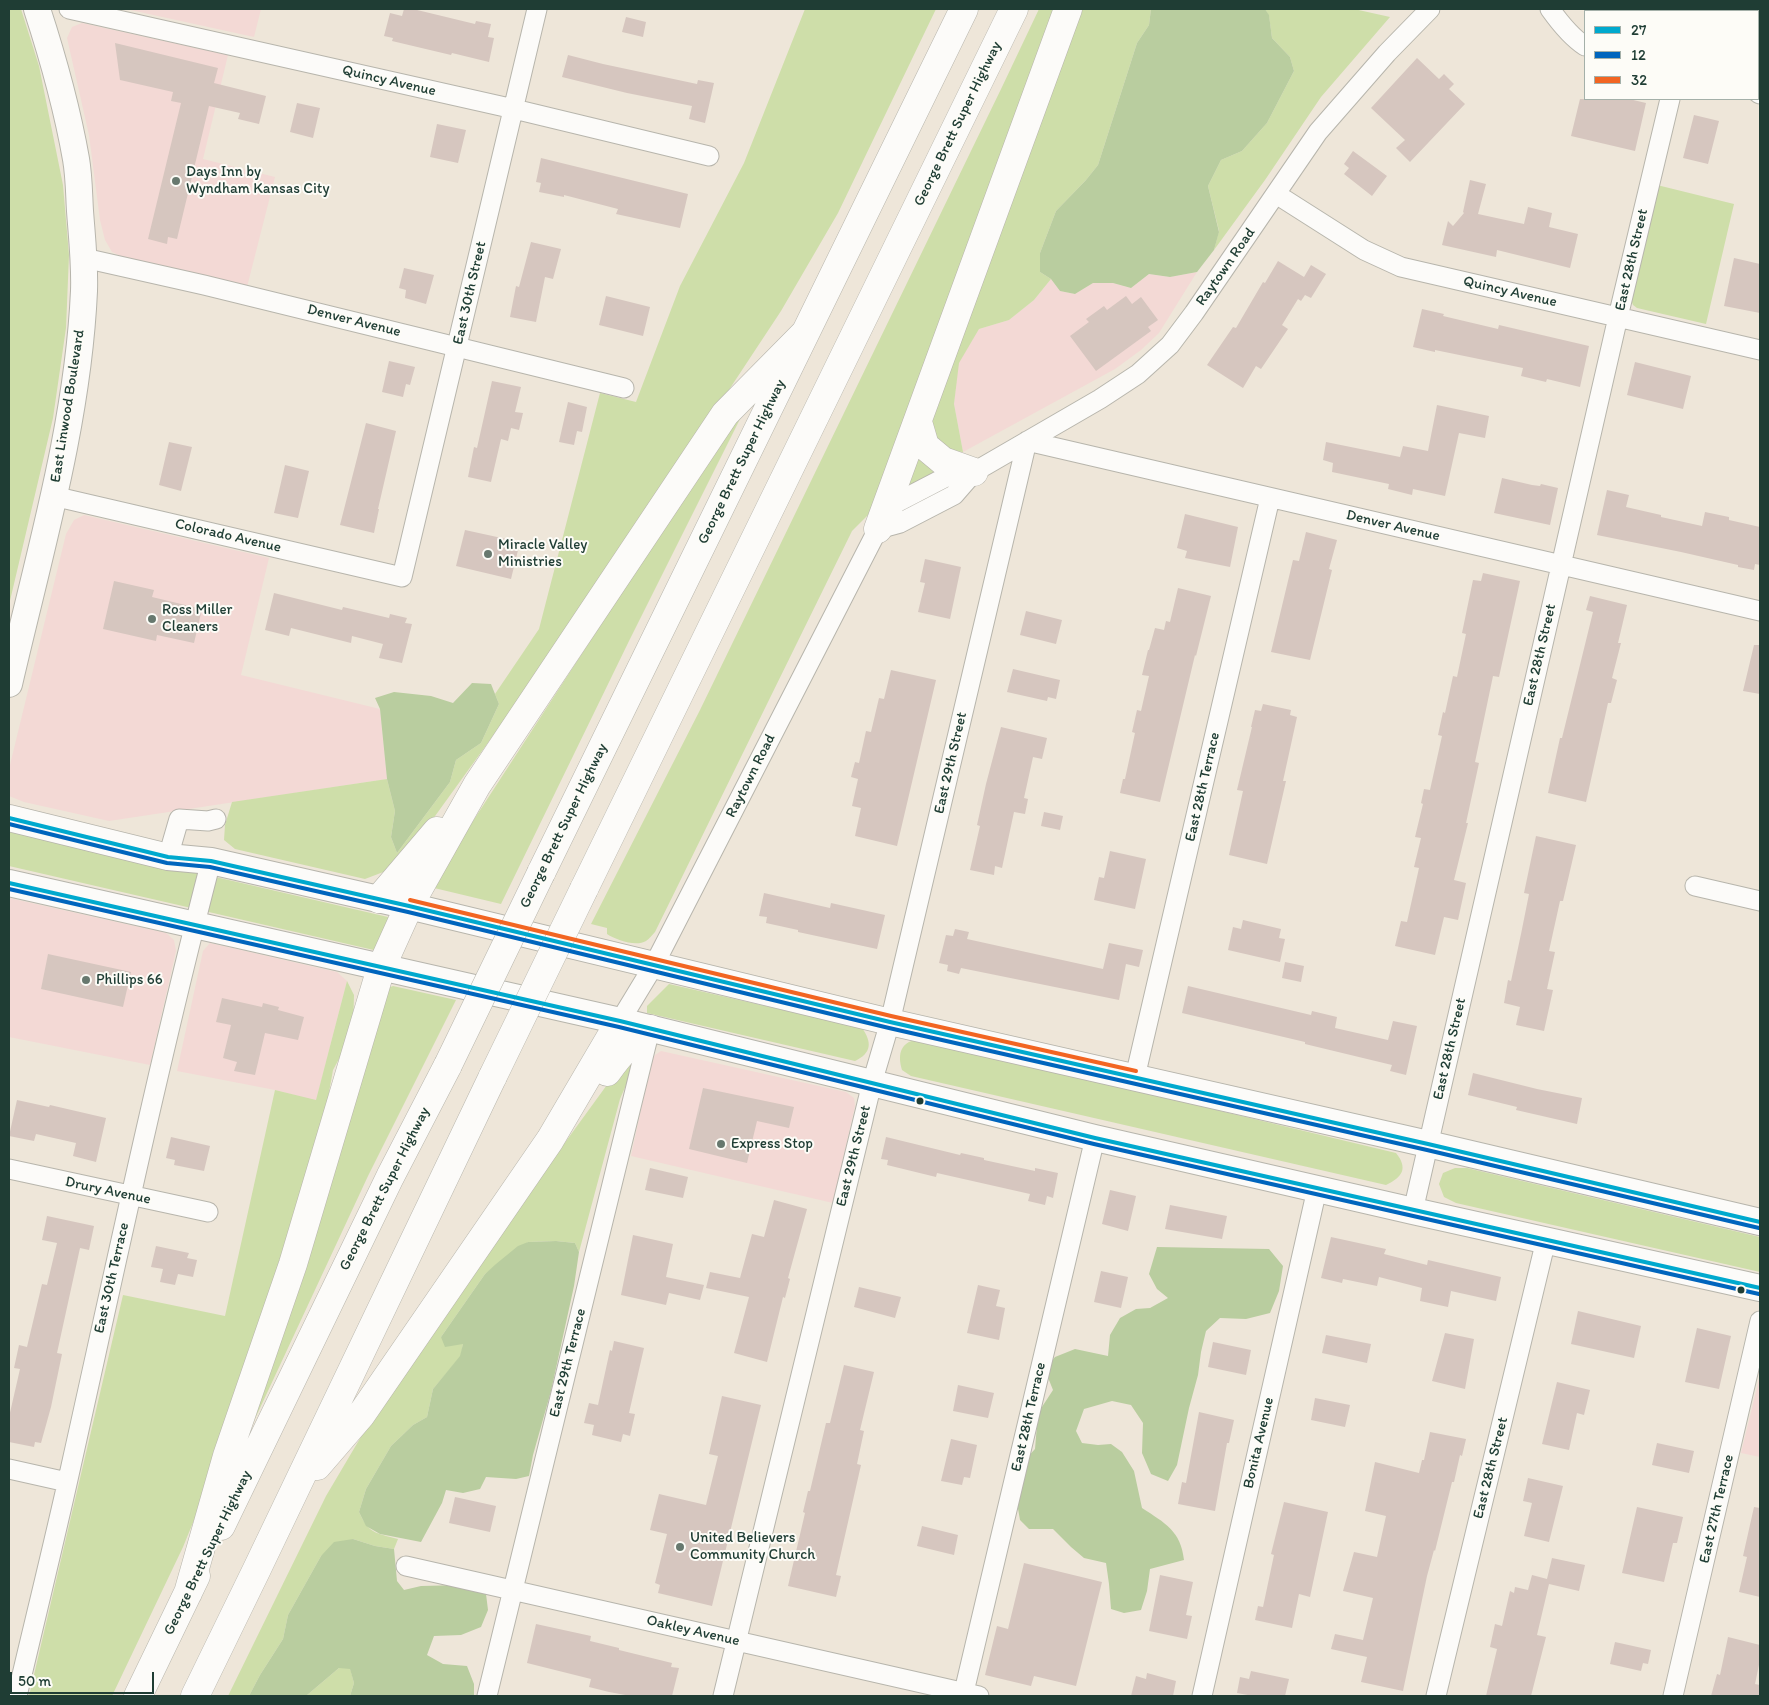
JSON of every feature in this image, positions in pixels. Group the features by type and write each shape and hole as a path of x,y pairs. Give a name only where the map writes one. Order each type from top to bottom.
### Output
{"highway":[{"name":"George Brett Super Highway","path":"138,1696 386,1186 448,1065 964,9"},
{"name":"George Brett Super Highway","path":"195,1696 493,1076 1014,9"},
{"path":"878,529 1068,9"},
{"path":"188,1593 227,1456 293,1264 381,968 409,906 477,785 724,414 805,333"},
{"path":"918,422 925,446 943,461 974,472"},
{"path":"379,899 477,785"},
{"path":"294,1492 362,1416 550,1140 620,1021"},
{"path":"550,1140 603,1077 622,1051 635,1039 650,1030"}],"main road":[{"name":"East Linwood Boulevard","path":"9,684 54,496 67,432 78,359 84,291 84,258 76,160 56,67 37,9"},
{"path":"9,818 168,857 211,862 379,899 890,1022 1428,1144 1760,1222"},
{"path":"9,883 620,1021 650,1030 1095,1138 1760,1288"}],"street":[{"name":"Quincy Avenue","path":"69,9 514,109 709,156"},
{"name":"East 30th Street","path":"402,577 538,9"},
{"name":"Raytown Road","path":"620,1021 654,965 878,529 896,503 946,478 974,472 1100,399 1138,374 1170,345 1318,132 1387,53 1430,9"},
{"path":"1550,9 1557,19 1584,45"},
{"name":"East 28th Street","path":"1413,1211 1618,317 1670,100"},
{"name":"Quincy Avenue","path":"1276,194 1364,250 1401,267 1760,350"},
{"name":"Denver Avenue","path":"84,258 186,280 624,388"},
{"name":"Denver Avenue","path":"1027,441 1760,611"},
{"name":"East 29th Street","path":"723,1696 872,1083 890,1022 1027,441"},
{"name":"Colorado Avenue","path":"54,496 402,577"},
{"name":"East 28th Terrace","path":"1135,1077 1270,498"},
{"path":"168,857 179,819 208,821 216,819"},
{"name":"East 30th Terrace","path":"17,1696 131,1196 211,862"},
{"path":"1696,886 1760,901"},
{"name":"East 29th Terrace","path":"487,1696 650,1030"},
{"name":"East 28th Terrace","path":"969,1695 1095,1138"},
{"name":"Drury Avenue","path":"9,1169 208,1212"},
{"name":"Bonita Avenue","path":"1202,1696 1317,1189"},
{"name":"East 28th Street","path":"1436,1696 1546,1240"},
{"name":"East 27th Terrace","path":"1673,1696 1760,1321"},
{"path":"9,1469 67,1482"},
{"name":"Oakley Avenue","path":"406,1566 736,1640 969,1695"}],"shaded area":[{"path":"126,9 261,9 254,37"},
{"path":"82,23 228,55 203,159 275,177 247,287 123,257 112,252 105,240 100,220 89,135 67,38 72,27"},
{"path":"1197,272 1159,333 1141,350 1115,369 963,452 954,404 958,363 979,329 1009,320 1034,300 1051,279 1060,291 1075,294 1093,283 1113,283 1131,288 1149,274 1170,277"},
{"path":"84,515 269,558 241,675 380,709 387,779 109,821 24,802 9,796 9,769 66,534 74,520"},
{"path":"9,898 166,933 174,940 176,951 150,1065 9,1037"},
{"path":"210,943 337,972 347,981 316,1101 275,1090 177,1071 203,951"},
{"path":"661,1051 846,1092 854,1098 855,1106 833,1203 631,1156 651,1062 655,1055"},
{"path":"1760,1375 1760,1457 1741,1453"}],"green space":[{"path":"9,9 21,9 39,66 63,185 69,255 66,328 53,418 9,605"},
{"path":"805,9 936,9 838,213 781,311 583,611 399,866 365,879 235,849 224,840 225,825 232,802 387,779 395,811 391,837 397,853 450,782 456,760 481,743 499,704 495,694 539,629 600,393 636,402 680,286 744,163"},
{"path":"1039,9 1057,9 872,511 852,531 655,932 642,943 626,942 615,938 607,934 607,928 591,924 700,710"},
{"path":"1081,9 1151,9 1149,25 1137,43 1098,165 1056,211 1040,253 1040,272 1051,279 1034,300 1009,320 979,329 959,363 954,404 963,452 949,451 938,446 931,429 932,411"},
{"path":"1151,9 1265,9 1269,15 1272,38 1290,57 1294,71 1267,123 1242,151 1221,160 1208,186 1219,232 1214,250 1197,272 1170,277 1149,274 1131,288 1113,283 1093,283 1075,294 1060,291 1051,279 1040,272 1040,253 1056,211 1098,165 1137,43 1149,25"},
{"path":"1265,9 1354,9 1390,17 1321,97 1265,180 1214,250 1219,231 1208,186 1221,160 1242,151 1267,123 1294,71 1290,57 1272,38 1269,16"},
{"path":"1657,185 1734,204 1706,324 1637,308 1631,300"},
{"path":"745,409 501,904 430,887 680,503"},
{"path":"921,455 938,470 907,489 917,460"},
{"path":"472,683 491,684 499,704 481,743 456,760 450,782 397,853 391,837 395,811 387,779 380,709 375,698 394,692 431,696 453,703"},
{"path":"9,829 388,917 389,921 378,951 9,866"},
{"path":"347,981 354,995 353,1033 333,1070 321,1137 219,1459 183,1547 112,1696 29,1696 123,1295 225,1316 275,1090 316,1100"},
{"path":"669,984 862,1028 868,1038 869,1047 861,1058 855,1061 647,1013 647,1006"},
{"path":"393,986 456,1000 368,1176 247,1436 385,989"},
{"path":"920,1039 1396,1153 1402,1163 1402,1172 1396,1179 1386,1185 911,1076 902,1070 900,1053 908,1042"},
{"path":"628,1056 636,1062 620,1099 579,1252 575,1243 556,1241 528,1242 485,1274 441,1337 463,1344 461,1356 433,1389 427,1417 413,1425 391,1446 366,1489 359,1512 366,1525 374,1532 398,1539 394,1549 375,1546 353,1539 321,1556 288,1615 283,1639 249,1696 228,1696 326,1496 365,1430 489,1247"},
{"path":"1455,1168 1467,1168 1760,1237 1760,1272 1456,1203 1444,1197 1439,1184 1443,1173"},
{"path":"556,1241 575,1243 579,1252 574,1286 551,1391 529,1476 516,1479 486,1477 480,1489 463,1493 446,1490 442,1503 421,1542 380,1534 366,1526 359,1512 366,1489 391,1446 413,1425 427,1417 433,1389 460,1356 463,1344 445,1347 441,1337 485,1274 496,1264 518,1246 528,1242"},
{"path":"1157,1247 1269,1249 1283,1266 1279,1291 1270,1313 1246,1319 1220,1318 1206,1331 1177,1465 1168,1481 1151,1474 1142,1453 1143,1423 1131,1405 1112,1401 1084,1409 1076,1431 1082,1443 1111,1444 1122,1452 1134,1471 1142,1508 1165,1523 1175,1535 1182,1550 1184,1560 1150,1569 1147,1591 1141,1610 1124,1613 1111,1609 1106,1563 1084,1558 1053,1529 1029,1529 1020,1520 1017,1503 1023,1462 1035,1449 1038,1413 1053,1390 1047,1375 1050,1363 1055,1357 1075,1349 1108,1356 1110,1335 1120,1318 1136,1309 1150,1308 1168,1298 1157,1289 1149,1274"},
{"path":"353,1539 375,1546 394,1549 397,1581 404,1590 421,1586 461,1585 486,1594 488,1610 481,1627 461,1635 434,1636 427,1655 443,1664 467,1666 474,1684 474,1696 350,1696 354,1683 350,1669 339,1668 306,1696 249,1696 283,1639 288,1615 321,1556 334,1542"},
{"path":"339,1668 350,1668 354,1683 350,1696 306,1696"}],"building":[{"path":"404,9 413,9 475,24 476,21 491,24 488,37 494,38 489,62 392,41 393,38 384,36 390,13 402,16"},
{"path":"626,17 646,22 643,37 622,32"},
{"name":"Days Inn by Wyndham Kansas City","path":"115,43 218,68 214,83 266,96 259,124 238,119 240,113 209,106 177,239 168,237 167,244 148,239 181,103 171,101 173,92 120,80"},
{"path":"568,55 697,84 698,80 714,83 705,123 689,119 692,106 562,77"},
{"path":"1417,58 1439,79 1444,74 1454,84 1449,89 1465,104 1410,162 1396,148 1405,140 1371,108"},
{"path":"1580,99 1633,100 1646,103 1635,151 1571,136"},
{"path":"297,103 320,108 313,138 290,132"},
{"path":"1694,115 1719,121 1708,164 1683,158"},
{"path":"437,124 466,130 458,163 430,157"},
{"path":"1353,151 1387,176 1372,196 1344,174 1349,168 1344,164"},
{"path":"541,158 688,194 680,228 616,214 618,209 564,195 564,197 539,192 541,183 536,182"},
{"path":"1470,180 1486,184 1478,214 1524,224 1528,207 1552,213 1549,227 1578,234 1570,268 1497,250 1496,257 1442,245 1448,221 1453,226 1464,213"},
{"path":"531,242 561,249 553,279 545,277 536,322 510,317 516,286 519,287"},
{"path":"1734,258 1760,264 1760,313 1724,306"},
{"path":"1278,261 1304,277 1311,265 1326,274 1311,298 1305,295 1301,301 1298,299 1282,325 1288,329 1261,369 1256,366 1243,388 1207,365 1233,327 1236,328 1263,282 1265,283"},
{"path":"404,268 434,275 426,304 405,298 406,290 399,288"},
{"path":"606,296 650,307 643,336 599,325"},
{"path":"1126,296 1132,304 1141,297 1158,320 1148,327 1151,331 1096,371 1070,336 1089,322 1086,319 1104,306 1107,310"},
{"path":"1422,309 1498,329 1499,325 1589,346 1580,387 1547,379 1546,382 1521,376 1523,368 1413,347"},
{"path":"389,361 415,367 410,385 406,384 403,397 382,392"},
{"path":"1635,362 1691,376 1683,409 1627,395"},
{"path":"492,381 521,387 515,412 523,413 519,430 511,428 508,441 501,439 491,482 468,477 474,447 477,448"},
{"path":"568,402 587,407 582,432 577,431 574,445 559,442"},
{"path":"1437,405 1489,416 1485,438 1459,433 1445,496 1413,489 1412,495 1388,489 1389,484 1332,472 1333,463 1323,460 1326,442 1400,457 1403,446 1428,451"},
{"path":"366,423 396,431 374,533 340,525"},
{"path":"169,442 192,447 181,491 159,485"},
{"path":"285,465 309,471 298,518 274,513"},
{"path":"1502,478 1532,485 1540,486 1541,484 1558,488 1550,525 1494,513"},
{"path":"1607,490 1629,495 1626,507 1661,515 1661,517 1702,526 1705,512 1760,527 1760,565 1755,564 1754,570 1681,552 1597,535"},
{"path":"1185,514 1238,527 1230,567 1185,558 1187,551 1177,548"},
{"name":"Miracle Valley Ministries","path":"465,530 520,542 511,579 456,566"},
{"path":"1306,532 1337,540 1329,569 1332,570 1310,660 1271,652 1293,560 1299,561"},
{"path":"925,559 961,567 950,619 918,612 925,583 920,582"},
{"path":"1483,573 1520,581 1499,677 1493,676 1475,762 1479,763 1466,823 1468,823 1454,880 1466,883 1458,920 1444,917 1435,955 1395,946 1401,921 1407,922 1419,868 1414,867 1421,838 1415,837 1423,804 1421,803 1424,789 1430,790 1442,736 1438,735 1443,712 1445,713 1453,676 1457,677 1466,634 1462,633 1473,580 1481,581"},
{"name":"Ross Miller Cleaners","path":"114,581 154,590 152,597 202,609 194,643 157,635 156,641 103,629"},
{"path":"1178,588 1211,596 1160,802 1120,793 1135,733 1132,732 1137,710 1141,711 1149,676 1142,675 1148,650 1155,628 1164,630 1166,621 1170,622"},
{"path":"274,593 342,610 343,607 389,618 390,614 407,618 405,623 412,624 402,663 379,658 383,644 352,636 351,643 291,628 289,636 265,630"},
{"path":"1590,596 1627,605 1618,643 1621,643 1612,678 1617,680 1611,703 1608,703 1586,802 1548,793 1560,738 1562,738 1593,612 1586,610"},
{"path":"1026,611 1062,620 1056,644 1020,635"},
{"path":"1754,645 1760,645 1760,694 1743,691"},
{"path":"1013,669 1060,680 1056,699 1048,697 1047,701 1007,692"},
{"path":"891,670 936,680 897,846 855,836 861,808 852,806 858,779 851,777 855,762 859,763 866,731 871,732 879,698 884,699"},
{"path":"1263,704 1291,710 1290,715 1297,717 1283,781 1286,781 1267,864 1229,855 1243,791 1237,790 1251,727 1255,710 1261,711"},
{"path":"1001,727 1047,738 1042,759 1033,757 1024,798 1028,799 1025,814 1014,812 1002,868 995,866 994,875 970,870 980,826 977,825"},
{"path":"1044,812 1063,816 1060,830 1041,826"},
{"path":"1536,836 1576,845 1563,901 1560,901 1549,951 1555,952 1547,989 1553,990 1544,1031 1516,1025 1520,1007 1504,1003 1508,980 1511,981 1529,894 1524,893"},
{"path":"1110,851 1146,859 1135,909 1094,900 1099,877 1104,878"},
{"path":"764,893 830,908 831,903 885,915 877,949 766,923 767,917 759,916"},
{"path":"1243,920 1281,929 1279,938 1285,939 1280,962 1228,950 1233,927 1241,929"},
{"path":"955,929 969,932 967,939 1103,969 1109,943 1143,950 1139,967 1126,964 1119,1000 961,968 959,974 947,971 948,965 939,963 946,935 953,936"},
{"name":"Phillips 66","path":"48,954 131,972 123,1007 41,989"},
{"path":"1285,962 1304,966 1301,982 1282,978"},
{"path":"1188,986 1311,1015 1312,1011 1337,1017 1335,1028 1388,1040 1393,1021 1417,1026 1406,1075 1390,1071 1392,1065 1182,1013"},
{"path":"222,998 262,1007 263,1003 279,1007 278,1010 304,1017 298,1040 265,1033 255,1075 234,1071 237,1062 223,1058 231,1025 216,1022"},
{"path":"1473,1073 1582,1098 1577,1124 1516,1110 1517,1107 1468,1095"},
{"path":"703,1088 794,1107 789,1128 757,1121 747,1163 689,1149"},
{"path":"17,1100 49,1107 50,1105 106,1118 96,1162 73,1156 76,1143 36,1134 34,1141 9,1136"},
{"path":"171,1137 210,1146 204,1171 174,1165 175,1160 166,1158"},
{"path":"886,1137 1035,1171 1035,1168 1058,1173 1053,1198 1047,1196 1045,1205 1028,1201 1030,1194 937,1173 936,1177 887,1165 888,1160 881,1159"},
{"path":"650,1168 688,1177 683,1198 645,1190"},
{"path":"1110,1190 1136,1196 1128,1231 1102,1224"},
{"path":"774,1200 807,1209 767,1362 734,1353 749,1297 706,1288 710,1272 740,1278 752,1234 764,1237"},
{"path":"1170,1205 1227,1216 1222,1239 1165,1229"},
{"path":"47,1216 94,1226 89,1250 80,1248 57,1353 62,1354 51,1407 41,1443 35,1442 34,1447 9,1442 9,1417 20,1369 14,1368 19,1345 27,1347 42,1284 47,1285 57,1243 42,1240"},
{"path":"633,1235 673,1244 666,1277 704,1285 700,1300 669,1293 666,1305 621,1295"},
{"path":"1331,1237 1386,1249 1384,1254 1427,1265 1428,1260 1501,1277 1496,1301 1451,1291 1448,1307 1420,1301 1422,1288 1379,1277 1377,1286 1343,1279 1342,1283 1321,1278"},
{"path":"156,1246 189,1253 187,1258 197,1260 193,1277 178,1274 175,1285 160,1282 163,1269 151,1267"},
{"path":"1101,1271 1128,1277 1121,1308 1094,1302"},
{"path":"978,1285 1000,1290 996,1306 1005,1308 999,1340 967,1333"},
{"path":"859,1287 901,1297 895,1318 854,1307"},
{"path":"1578,1311 1641,1326 1634,1358 1571,1344"},
{"path":"1697,1328 1731,1336 1719,1389 1685,1382"},
{"path":"1445,1333 1474,1339 1465,1389 1432,1381"},
{"path":"1326,1335 1371,1344 1367,1363 1322,1353"},
{"path":"614,1341 644,1348 629,1413 635,1414 630,1436 623,1434 621,1442 592,1435 594,1425 584,1423 589,1403 598,1405 610,1350 612,1351"},
{"path":"1213,1342 1251,1350 1246,1375 1208,1367"},
{"path":"844,1365 874,1372 860,1430 864,1431 857,1464 861,1465 836,1575 841,1576 836,1597 788,1586 805,1513 803,1512 808,1491 810,1491 826,1423 830,1423"},
{"path":"1557,1382 1590,1390 1584,1415 1577,1413 1569,1450 1542,1444"},
{"path":"958,1385 994,1393 988,1418 953,1411"},
{"name":"United Believers Community Church","path":"722,1396 761,1405 712,1606 658,1593 660,1585 655,1583 667,1534 650,1530 659,1494 706,1505 718,1456 709,1454"},
{"path":"1315,1398 1350,1405 1345,1427 1311,1420"},
{"path":"1199,1412 1234,1420 1229,1443 1227,1443 1215,1511 1178,1504 1182,1482 1186,1483"},
{"path":"1430,1432 1466,1439 1454,1482 1452,1482 1427,1576 1403,1691 1361,1682 1367,1657 1331,1649 1335,1634 1363,1640 1373,1598 1343,1591 1354,1552 1377,1557 1386,1516 1365,1511 1375,1462 1419,1473"},
{"path":"951,1439 977,1445 970,1478 964,1477 962,1485 941,1481"},
{"path":"1657,1443 1694,1451 1689,1473 1652,1465"},
{"path":"1528,1478 1563,1486 1549,1542 1524,1536 1532,1503 1523,1501"},
{"path":"455,1497 496,1506 490,1532 449,1523"},
{"path":"1284,1502 1328,1512 1310,1597 1299,1594 1292,1628 1255,1620 1258,1606 1263,1607 1274,1555 1271,1554"},
{"path":"1637,1507 1683,1517 1677,1543 1673,1543 1664,1582 1622,1573"},
{"path":"1754,1507 1760,1508 1760,1597 1739,1592 1747,1557 1743,1556"},
{"path":"922,1526 958,1535 954,1555 917,1546"},
{"path":"1552,1558 1585,1565 1579,1591 1549,1584 1537,1635 1546,1637 1531,1696 1486,1696 1497,1649 1490,1647 1495,1624 1502,1626 1510,1591 1514,1593 1515,1587 1528,1590 1532,1575 1547,1579"},
{"path":"1024,1563 1102,1582 1076,1686 1034,1676 1031,1686 985,1675 997,1626 1008,1629"},
{"path":"1160,1575 1193,1582 1186,1615 1192,1616 1187,1639 1149,1631"},
{"path":"536,1624 591,1636 590,1641 672,1663 671,1667 679,1668 672,1696 631,1696 609,1692 589,1687 591,1679 527,1663"},
{"path":"1728,1637 1760,1645 1760,1660 1755,1684 1760,1685 1760,1696 1711,1696 1717,1674 1720,1675"},
{"path":"1615,1642 1651,1650 1648,1664 1643,1663 1641,1671 1610,1664"},
{"path":"1251,1671 1289,1679 1285,1696 1253,1696 1237,1693 1240,1677 1249,1679"},
{"path":"1147,1673 1176,1681 1173,1696 1131,1696 1136,1676 1146,1679"}],"transit line":[{"name":"27","path":"9,818 168,857 211,861 409,906 890,1022 1428,1144 1760,1222"},
{"name":"12","path":"9,824 167,863 210,867 408,912 889,1028 1427,1150 1759,1228"},
{"name":"27","path":"9,883 620,1021 1095,1138 1760,1288"},
{"name":"12","path":"9,889 619,1027 1094,1144 1759,1294"},
{"name":"32","path":"410,900 891,1016 1136,1071"}],"place":[{"name":"Days Inn by Wyndham Kansas City","path":"176,181"},
{"name":"Miracle Valley Ministries","path":"488,554"},
{"name":"Ross Miller Cleaners","path":"152,619"},
{"name":"Phillips 66","path":"86,980"},
{"name":"Express Stop","path":"721,1144"},
{"name":"United Believers Community Church","path":"680,1547"}]}
